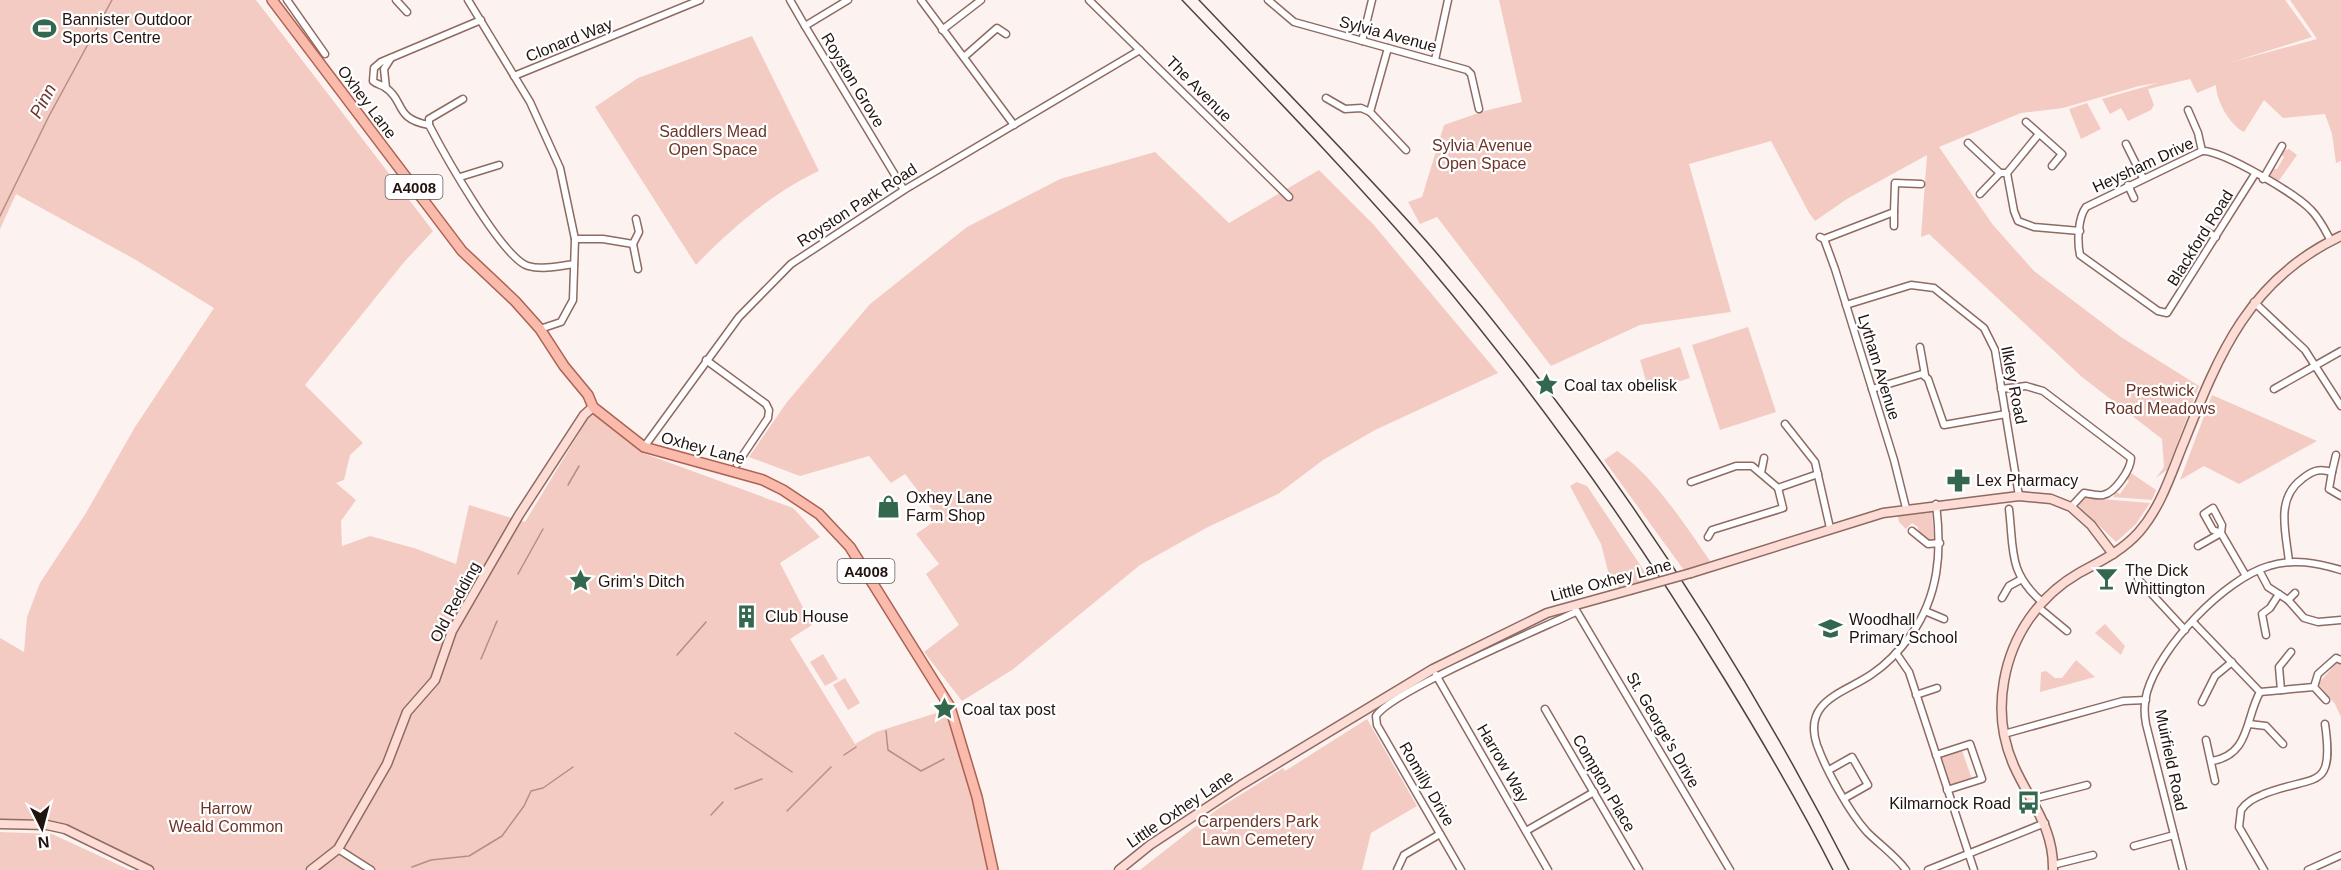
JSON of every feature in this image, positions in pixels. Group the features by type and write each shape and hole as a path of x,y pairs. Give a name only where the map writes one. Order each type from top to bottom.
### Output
{"main road":[{"name":"Oxhey Lane","path":"272,0 462,251 515,301 540,329 564,366 588,394 593,407 644,447 763,480 783,489 819,514 850,547 950,707 977,797 993,870"},
{"path":"2053,867 2052,847 2045,823 2013,765 2004,734 2002,701 2006,669 2015,643 2040,605 2063,583 2113,554 2137,534 2158,504 2220,357 2254,302 2288,269 2341,237"},
{"name":"Old Redding","path":"311,870 338,849 387,764 407,712 435,680 452,631 519,515 584,415 593,407"},
{"name":"Little Oxhey Lane","path":"1119,870 1150,845 1241,785 1435,673 1547,613 1575,608 1830,528 1906,508 1936,504 2019,496 2051,499 2070,507 2091,525 2113,554"},
{"path":"0,824 47,825 65,828 149,870"}],"street":[{"name":"Oxhey Lane","path":"286,0 325,54"},
{"path":"396,0 406,12"},
{"path":"468,0 530,102 560,168 575,239 573,300 568,313 561,322 540,329"},
{"name":"Clonard Way","path":"514,76 700,0"},
{"path":"790,0 805,26"},
{"name":"Royston Grove","path":"848,0 805,26 904,190"},
{"path":"921,0 1014,125"},
{"path":"942,30 981,0"},
{"name":"The Avenue","path":"1089,0 1288,197"},
{"name":"Sylvia Avenue","path":"1268,0 1294,22 1435,60 1471,74 1479,109"},
{"path":"1362,41 1372,0"},
{"path":"1435,60 1448,0"},
{"path":"386,88 377,85 371,76 374,68 391,58 481,20"},
{"path":"964,57 997,28 1006,34"},
{"path":"1370,112 1388,48"},
{"name":"Royston Park Road","path":"644,447 739,317 791,264 904,190 1140,50"},
{"path":"391,58 384,69 386,88 405,114 415,122 429,125"},
{"path":"1326,98 1345,109 1361,108 1370,112 1406,150"},
{"path":"463,99 429,119 429,125 444,154 492,228 518,261 529,266 542,268 574,264"},
{"path":"2188,110 2198,133 2202,151"},
{"path":"2026,122 2062,154 2052,166"},
{"path":"1980,194 2003,173 2038,134"},
{"path":"1968,144 2003,173 2015,216 2024,225 2080,231"},
{"path":"2126,144 2143,178"},
{"path":"2263,179 2283,146"},
{"name":"Heysham Drive","path":"2165,314 2084,259 2079,252 2082,213 2086,207 2128,185 2202,151 2220,154 2308,207 2322,223 2331,241"},
{"path":"460,177 499,165"},
{"name":"Blackford Road","path":"2165,314 2255,174"},
{"path":"1894,226 1895,183 1921,184"},
{"path":"2128,185 2134,198"},
{"name":"Lytham Avenue","path":"1894,212 1822,238 1846,304 1906,508"},
{"path":"636,219 639,232 633,244 637,254 638,269"},
{"path":"2204,230 2216,237"},
{"path":"575,239 603,239 633,244"},
{"name":"Ilkley Road","path":"1846,304 1911,285 1938,289 1987,332 1995,350 2019,496"},
{"path":"2254,302 2294,336 2341,406"},
{"path":"1920,347 1925,375 1944,424 2006,414"},
{"path":"2274,389 2341,351"},
{"path":"706,360 766,404 769,410 768,418 737,464"},
{"path":"1872,389 1925,375"},
{"path":"2001,389 2026,386 2043,391 2131,458 2130,467 2112,491 2102,495 2084,494 2070,507"},
{"path":"1785,424 1815,462 1830,528"},
{"path":"2336,455 2329,489 2341,496"},
{"path":"1761,473 1764,458"},
{"path":"1691,482 1736,466 1752,466 1778,488 1783,508"},
{"path":"2289,562 2284,504 2291,488 2319,469 2331,472"},
{"path":"1778,488 1818,474"},
{"path":"1906,870 1865,829 1829,770 1815,734 1819,711 1832,695 1865,678 1896,653 1910,636 1925,610 1936,580 1940,543 1936,504"},
{"path":"1708,537 1712,530 1783,508 1791,511"},
{"path":"2009,508 2015,563 2020,580 2040,605 2067,631"},
{"path":"1912,531 1928,544 1940,543"},
{"path":"2198,546 2221,533 2246,576"},
{"name":"Muirfield Road","path":"2183,870 2146,724 2146,700 2151,681 2185,630 2214,601 2246,576 2289,562 2315,563 2341,570"},
{"path":"2259,570 2265,584 2288,600 2307,620 2341,620"},
{"path":"2139,579 2185,630"},
{"path":"2002,598 2009,586 2020,580"},
{"path":"2288,600 2295,593"},
{"path":"2266,635 2262,614 2270,608 2279,594"},
{"name":"St. George's Drive","path":"1575,608 1730,870"},
{"path":"1925,610 1944,619"},
{"path":"2193,622 2260,692"},
{"path":"2281,690 2279,667 2291,652"},
{"path":"1896,653 1907,667 1974,870"},
{"path":"2314,687 2318,674 2336,658 2341,660"},
{"path":"2202,702 2215,676 2232,662"},
{"name":"Little Oxhey Lane","path":"1379,711 1435,673"},
{"name":"Harrow Way","path":"1435,673 1548,870"},
{"path":"2260,692 2314,687"},
{"path":"2314,687 2326,700"},
{"path":"1916,695 1937,688"},
{"path":"2212,761 2223,758 2239,748 2249,724 2251,708 2260,692"},
{"path":"2004,734 2123,701 2146,700"},
{"name":"Compton Place","path":"1545,709 1639,870"},
{"name":"Romilly Drive","path":"1379,711 1375,718 1377,725 1461,870"},
{"path":"2249,724 2266,726 2283,744"},
{"path":"2264,870 2239,827 2241,810 2253,799 2285,786 2309,782 2319,776 2326,768 2329,756 2325,724"},
{"path":"2206,740 2215,781"},
{"path":"1936,755 1970,744 1982,779 1947,790"},
{"path":"1829,770 1852,758 1868,785 1845,798"},
{"path":"2032,799 2087,785"},
{"path":"1526,831 1594,792"},
{"path":"1928,870 2045,823"},
{"path":"1397,870 1404,855 1440,834"},
{"path":"2134,846 2174,835"},
{"path":"338,849 371,870"},
{"path":"2053,867 2093,855"},
{"path":"2308,870 2341,855"}],"green space":[{"name":"Harrow Weald Common","path":"0,0 256,0 433,231 405,261 305,385 363,443 350,455 344,480 336,483 356,500 341,521 342,546 370,536 414,548 456,564 469,505 525,522 593,410 643,453 793,508 820,537 780,563 812,625 790,639 855,744 876,732 949,709 985,834 989,870 149,870 65,829 0,824 0,638 24,652 27,617 40,583 86,513 135,427 214,308 136,260 16,194 0,229"},
{"path":"1499,0 2285,0 2312,37 2232,62 2317,39 2290,0 2341,0 2341,161 2336,163 2332,134 2325,114 2283,118 2264,100 2244,132 2225,112 2218,98 2216,85 2197,93 2190,79 2148,89 2154,105 2151,110 2128,121 2121,108 2110,114 2102,99 2158,83 2139,86 2063,108 2021,113 1939,147 1993,225 2034,271 2121,337 2199,386 2167,470 2156,478 2164,467 2162,439 2082,377 1929,234 1921,237 1927,155 1847,199 1815,221 1771,141 1689,164 1731,312 1640,325 1551,366 1437,217 1420,224 1408,202 1422,197 1444,125 1484,111 1522,102"},
{"name":"Saddlers Mead Open Space","path":"752,36 819,171 786,189 753,212 696,265 595,107 638,78"},
{"path":"2087,103 2101,129 2081,139 2069,109"},
{"path":"2289,149 2297,155 2278,182 2268,176 2271,168 2277,169 2284,157 2281,155 2283,151"},
{"path":"1155,152 1229,223 1319,170 1373,224 1498,373 1375,430 1323,460 1278,494 1208,527 1140,565 1012,670 962,701 924,652 959,625 926,574 939,564 916,534 939,518 905,474 891,483 869,456 800,476 749,457 787,402 870,304 967,227 1060,179"},
{"path":"1748,327 1776,412 1720,430 1692,345"},
{"path":"1680,347 1690,378 1649,391 1640,360"},
{"path":"2212,395 2317,441 2239,484 2204,466 2180,480"},
{"path":"1617,451 1643,473 1655,487 1710,561 1686,573 1604,460"},
{"path":"2131,473 2156,490 2152,500 2113,497 2116,492 2120,494 2129,481 2126,479"},
{"path":"1577,482 1587,486 1651,581 1620,589 1608,571 1601,544 1570,486"},
{"path":"2083,498 2150,503 2136,524 2116,542 2079,506 2079,501"},
{"path":"1929,511 1932,513 1934,541 1929,542 1919,534 1918,527 1912,523 1906,529 1899,522 1898,516"},
{"path":"2105,624 2125,646 2121,655 2095,633"},
{"path":"823,654 838,679 825,686 810,662"},
{"path":"2076,660 2095,677 2040,692 2041,672 2046,671 2055,678 2062,678"},
{"path":"2337,662 2341,663 2341,717 2335,704 2318,684"},
{"path":"845,678 860,703 848,710 833,685"},
{"name":"Carpenders Park Lawn Cemetery","path":"1367,719 1417,806 1371,833 1362,870 1140,870 1219,808 1283,768 1285,771"},
{"path":"1961,748 1972,779 1949,786 1939,755"},
{"path":"0,832 52,834 130,870 0,870"}],"waterway":[{"name":"Pinn","path":"0,216 49,116 112,0"},
{"path":"568,485 579,466"},
{"path":"518,574 543,529"},
{"path":"481,659 497,621"},
{"path":"677,655 706,622"},
{"path":"886,731 888,750 921,771 944,759"},
{"path":"735,733 792,772"},
{"path":"844,755 856,747"},
{"path":"412,867 431,860 469,856 502,836 524,806 531,791 543,788 573,767"},
{"path":"787,811 831,767"},
{"path":"735,789 762,779"},
{"path":"711,815 723,802"}],"railway":[{"path":"1182,0 1395,227 1465,311 1544,412 1619,517 1691,625 1767,750 1833,870"},
{"path":"1199,0 1428,243 1548,390 1658,544 1709,623 1805,786 1849,870"}],"place":[{"name":"Bannister Outdoor Sports Centre","path":"44,28"},
{"name":"Coal tax obelisk","path":"1546,385"},
{"name":"Lex Pharmacy","path":"1958,480"},
{"name":"Oxhey Lane Farm Shop","path":"888,506"},
{"name":"The Dick Whittington","path":"2107,579"},
{"name":"Grim's Ditch","path":"580,581"},
{"name":"Club House","path":"747,616"},
{"name":"Woodhall Primary School","path":"1831,628"},
{"name":"Coal tax post","path":"944,709"},
{"name":"Kilmarnock Road","path":"2029,803"}],"park label":[{"name":"Sylvia Avenue Open Space","path":"1482,154"},
{"name":"Prestwick Road Meadows","path":"2160,399"}]}
